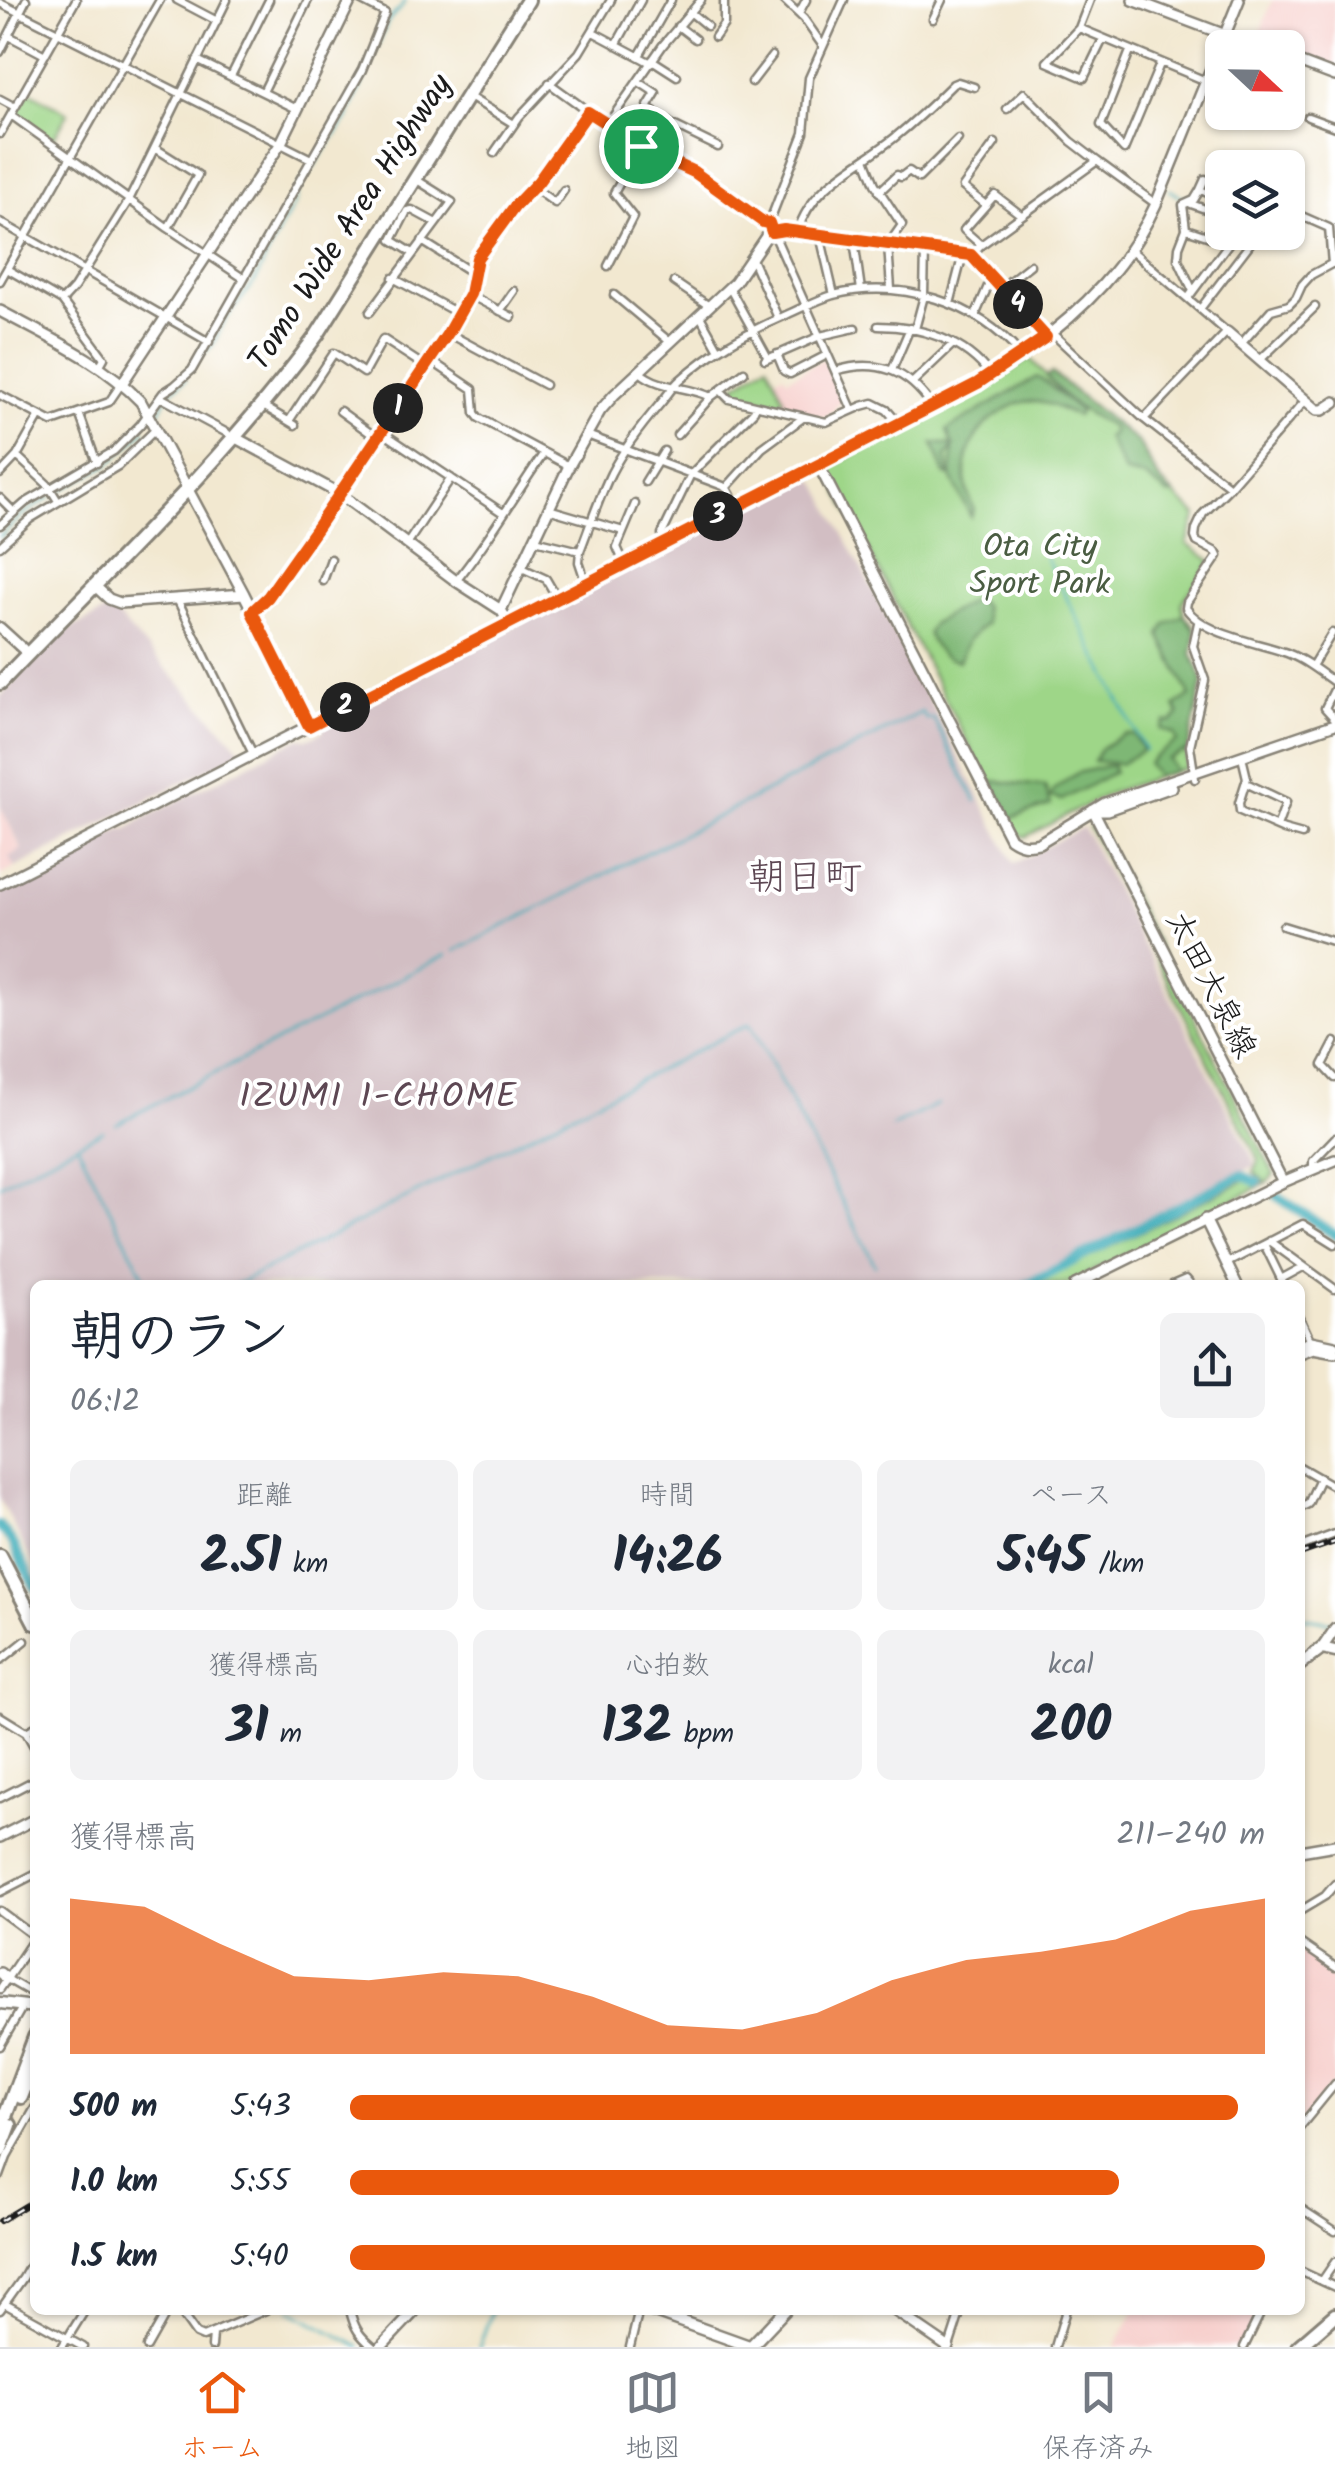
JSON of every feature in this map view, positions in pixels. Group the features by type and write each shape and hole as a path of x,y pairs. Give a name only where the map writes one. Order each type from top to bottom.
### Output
{"highway":[{"name":"Tomo Wide Area Highway","path":"0,684 230,435 302,343 519,0"},
{"name":"Tomo Wide Area Highway","path":"230,435 262,406 316,335 528,0"},
{"name":"Tomo Wide Area Highway","path":"0,673 186,483"},
{"path":"0,1556 30,1613"},
{"path":"0,1571 30,1640"},
{"path":"0,2130 30,2050"},
{"path":"0,2151 30,2075"},
{"path":"1298,2347 1335,2314"},
{"path":"1310,2347 1335,2325"}],"main road":[{"path":"1305,1661 1322,1648 1335,1652"},
{"path":"0,2003 30,2007"},
{"path":"663,2315 751,2347 780,2315"}],"street":[{"path":"0,52 26,0"},
{"path":"0,134 76,0"},
{"path":"0,281 160,0"},
{"path":"176,0 217,21"},
{"path":"62,302 129,200 227,0"},
{"path":"230,76 269,0"},
{"path":"263,92 308,0"},
{"path":"1,396 52,422 111,400 280,144 351,0"},
{"path":"0,525 50,488 114,451 160,397 192,370 362,70 385,14 377,4 360,0"},
{"path":"494,154 514,124 574,59 611,0"},
{"path":"616,45 641,0"},
{"path":"639,56 671,0"},
{"path":"607,125 701,0"},
{"path":"715,37 724,24 724,0"},
{"path":"784,0 823,46"},
{"path":"799,14 806,0"},
{"path":"501,610 569,466 606,404 729,288 771,228 806,125 808,78 844,0"},
{"path":"933,19 942,0"},
{"path":"1090,0 1079,28 1048,62 1084,78 1102,39"},
{"path":"1133,0 1214,30"},
{"path":"1227,30 1239,0"},
{"path":"0,3 311,159"},
{"path":"690,12 707,26"},
{"path":"678,26 696,40"},
{"path":"1079,28 1205,81"},
{"path":"592,32 677,76"},
{"path":"9,36 45,55"},
{"path":"1130,51 1101,125 1124,150 1160,64"},
{"path":"752,82 772,56"},
{"path":"197,60 298,108"},
{"path":"1305,65 1335,76"},
{"path":"639,82 656,94 648,109 718,148"},
{"path":"550,83 607,125 694,172 771,228 967,254 1049,335 1230,488"},
{"path":"0,884 991,376 1087,303 1131,250 1156,204 1205,83"},
{"path":"798,231 810,204 835,179 922,114 953,84 974,86"},
{"path":"1007,109 1024,94 1071,140 1156,204"},
{"path":"468,96 514,124"},
{"path":"0,99 70,158 243,278"},
{"path":"252,612 268,597 448,333 470,294 477,258 588,112"},
{"path":"1308,117 1335,127"},
{"path":"651,152 670,124"},
{"path":"879,192 897,175 909,171 919,178 958,139"},
{"path":"986,205 963,187 994,143"},
{"path":"608,266 634,217 614,193 641,146"},
{"path":"155,148 198,175 168,228"},
{"path":"865,158 879,192 902,225 888,245 891,289"},
{"path":"950,304 967,254 1098,161"},
{"path":"370,312 452,202 416,179"},
{"path":"1190,204 1205,180"},
{"path":"533,187 555,203 564,190"},
{"path":"1200,190 1205,192"},
{"path":"981,245 964,230 995,194 1022,215"},
{"path":"1193,290 1178,259 1186,229 1182,205 1205,209"},
{"path":"413,253 392,240 407,211 436,223"},
{"path":"1241,344 1271,310 1289,305 1311,275 1334,263 1329,228 1305,217"},
{"path":"0,222 209,342"},
{"path":"771,228 852,410"},
{"path":"1186,229 1205,235"},
{"path":"820,235 834,295"},
{"path":"854,240 861,290"},
{"path":"422,241 474,274"},
{"path":"892,370 924,296 925,249"},
{"path":"1131,250 1305,400 1320,411 1335,402"},
{"path":"1188,298 1223,250"},
{"path":"1200,309 1245,250"},
{"path":"751,257 778,318"},
{"path":"1002,286 1030,265"},
{"path":"7,270 62,302 104,358 100,365"},
{"path":"975,316 992,276"},
{"path":"393,278 459,314"},
{"path":"674,282 709,306"},
{"path":"729,288 766,359 820,336 855,328"},
{"path":"586,583 579,562 580,551 624,450 674,386 752,329 834,295 891,289 950,304 975,316 999,332 1022,355"},
{"path":"500,311 514,291"},
{"path":"470,294 512,317"},
{"path":"614,294 671,343"},
{"path":"1260,360 1315,307"},
{"path":"0,311 100,365 123,382 149,414 309,726"},
{"path":"700,316 719,350"},
{"path":"878,326 913,328 953,344 979,360 991,376"},
{"path":"1144,419 1227,332"},
{"path":"448,333 546,385"},
{"path":"262,406 292,423 334,353 364,373 383,339 474,389 476,416 569,466"},
{"path":"913,382 953,344"},
{"path":"777,354 784,371 790,374 823,357"},
{"path":"835,371 862,365 892,370 913,382 932,406"},
{"path":"640,372 650,380 702,392 711,398"},
{"path":"677,434 711,398 744,372"},
{"path":"720,390 730,399 829,422 867,404 876,404 898,424"},
{"path":"160,397 340,494 501,610 508,623"},
{"path":"818,464 1010,838 1027,846 1039,843 1104,804 1243,760 1335,724 1325,708 1335,686 1312,666 1291,654 1198,623 1186,608 1186,602 1218,556 1194,538 1203,514 1305,400"},
{"path":"663,544 662,534 691,474 756,406"},
{"path":"340,410 503,512"},
{"path":"78,414 97,463"},
{"path":"0,474 17,456 39,417"},
{"path":"726,488 762,448 804,418"},
{"path":"0,546 24,523 118,466 157,428"},
{"path":"587,436 726,488 737,506"},
{"path":"645,482 664,451"},
{"path":"456,581 544,453"},
{"path":"17,456 58,501"},
{"path":"406,545 451,478"},
{"path":"0,498 14,512"},
{"path":"624,564 618,549 635,504"},
{"path":"548,509 624,531"},
{"path":"534,539 580,551"},
{"path":"323,581 332,559"},
{"path":"520,567 546,579 557,598"},
{"path":"94,584 114,603 244,594"},
{"path":"176,598 253,754"},
{"path":"1194,776 1190,746 1204,680 1193,646 1198,623"},
{"path":"0,628 23,649"},
{"path":"1312,666 1332,632"},
{"path":"1243,760 1248,774 1240,811 1302,835"},
{"path":"1246,784 1286,802 1277,827"},
{"name":"太田大泉線","path":"1093,810 1283,1182"},
{"path":"1282,926 1335,941"},
{"path":"1335,1042 1323,1066 1335,1078"},
{"path":"1313,1169 1313,1162 1335,1138"},
{"path":"1085,1280 1335,1160"},
{"path":"1205,1220 1234,1280"},
{"path":"1226,1263 1306,1224 1335,1244"},
{"path":"1266,1243 1335,1290"},
{"path":"1266,1243 1281,1280"},
{"path":"1285,1280 1303,1267"},
{"path":"1305,1329 1312,1344"},
{"path":"1305,1349 1312,1344"},
{"path":"1305,1345 1335,1349"},
{"path":"1305,1469 1335,1486"},
{"path":"1305,1506 1320,1478"},
{"path":"1305,1545 1335,1534"},
{"path":"1322,1648 1335,1629"},
{"path":"2,1655 30,1640"},
{"path":"1,1720 26,1732 30,1739"},
{"path":"26,1732 30,1730"},
{"path":"0,1798 30,1783"},
{"path":"0,1837 30,1822"},
{"path":"1305,1850 1335,1844"},
{"path":"0,1892 30,1877"},
{"path":"1305,1908 1325,1896 1335,1884"},
{"path":"0,1911 30,1933"},
{"path":"0,1989 4,1976 30,1943"},
{"path":"1305,1946 1335,1967"},
{"path":"4,1976 30,1992"},
{"path":"0,2046 20,2012"},
{"path":"1305,2121 1335,2084"},
{"path":"0,2176 30,2117"},
{"path":"1305,2211 1335,2231"},
{"path":"1322,2281 1335,2262"},
{"path":"30,2265 2,2307 83,2347"},
{"path":"1305,2274 1335,2287"},
{"path":"62,2347 83,2315"},
{"path":"147,2347 165,2315"},
{"path":"183,2315 203,2338 244,2315"},
{"path":"351,2315 359,2335 377,2347 411,2315"},
{"path":"630,2347 638,2315"},
{"path":"901,2315 949,2347 959,2315"},
{"path":"1056,2347 1065,2315"},
{"path":"1244,2347 1260,2315"},
{"path":"212,2347 213,2334"}],"shaded area":[{"path":"1272,0 1335,0 1335,71 1305,59 1305,30 1261,30"},
{"path":"824,359 842,400 828,416 777,404 784,399 774,378 784,374 787,379"},
{"path":"807,479 816,481 1014,864 1083,827 1256,1165 1029,1280 30,1280 30,1557 0,1499 0,891 300,738 322,732 324,726 641,560"},
{"path":"113,608 243,751 15,868 9,857 22,849 0,806 0,697 59,634"},
{"path":"0,806 22,850 10,857 15,868 0,876"},
{"path":"1305,1954 1335,1974 1335,2081 1305,2118"},
{"path":"1132,2315 1257,2315 1244,2347 1115,2347"}],"green space":[{"path":"29,91 68,113 52,141 17,116"},
{"name":"Ota City Sport Park","path":"1030,358 1070,403 1115,426 1143,450 1160,483 1197,515 1187,544 1212,561 1182,603 1184,615 1195,627 1189,656 1202,686 1187,746 1186,768 1114,791 1025,837 1013,831 826,468 992,383"},
{"path":"768,364 784,399 777,404 733,393 733,387"},
{"path":"1052,373 1139,443 1160,481 1173,493 1169,495 1145,477 1125,473 1107,437 1112,428 1070,402 1046,376"},
{"path":"1037,377 1080,411 1077,416 1031,401 1010,407 990,421 968,455 966,482 974,510 971,517 951,477 953,447 946,457 949,476 945,475 933,443 952,445 947,430"},
{"path":"975,598 983,605 986,623 968,640 959,661 947,658 927,633 932,624"},
{"path":"1184,615 1196,632 1192,654 1203,681 1188,750 1168,759 1176,771 1157,777 1148,764 1177,741 1174,734 1161,729 1165,722 1172,722 1179,715 1175,706 1190,696 1160,635 1166,624"},
{"path":"1124,734 1133,734 1143,750 1120,764 1094,761 1101,748"},
{"path":"1113,766 1114,772 1062,800 1051,797 1053,790 1077,773"},
{"path":"991,781 1045,786 1051,805 1011,818"},
{"path":"1096,824 1274,1174 1267,1183 1075,1280 1043,1280 1245,1180 1259,1185 1265,1182 1254,1172 1259,1161 1089,827"}],"waterway":[{"path":"205,352 255,281 295,203 297,190 348,117 388,21 405,0"},
{"path":"1170,190 1184,198 1193,196"},
{"path":"159,413 169,393 186,379"},
{"path":"58,492 108,465 145,430"},
{"path":"0,537 22,515 51,497"},
{"path":"1046,558 1145,750"},
{"path":"455,951 922,712 926,719 933,718 976,801"},
{"path":"116,1124 446,955"},
{"path":"245,1280 749,1024 875,1265"},
{"path":"892,1127 938,1104"},
{"path":"0,1185 103,1131"},
{"path":"78,1146 145,1280"},
{"path":"1036,1280 1241,1175 1257,1182"},
{"path":"1277,1196 1335,1235"},
{"path":"0,1526 30,1577"},
{"path":"1305,1618 1333,1622"},
{"path":"299,2315 360,2347"},
{"path":"479,2347 490,2315"}],"railway":[{"path":"1305,1552 1335,1542"},
{"path":"0,2221 30,2203"}],"district":[{"name":"朝日町","path":"805,879"},
{"name":"IZUMI 1-CHOME","path":"379,1098"}],"route":[{"path":"588,112 641,146 694,172 769,223 772,232 784,230 971,255 1046,337 978,383 309,726 252,612 268,597 318,526 448,333 470,294 477,258 588,112"}]}
